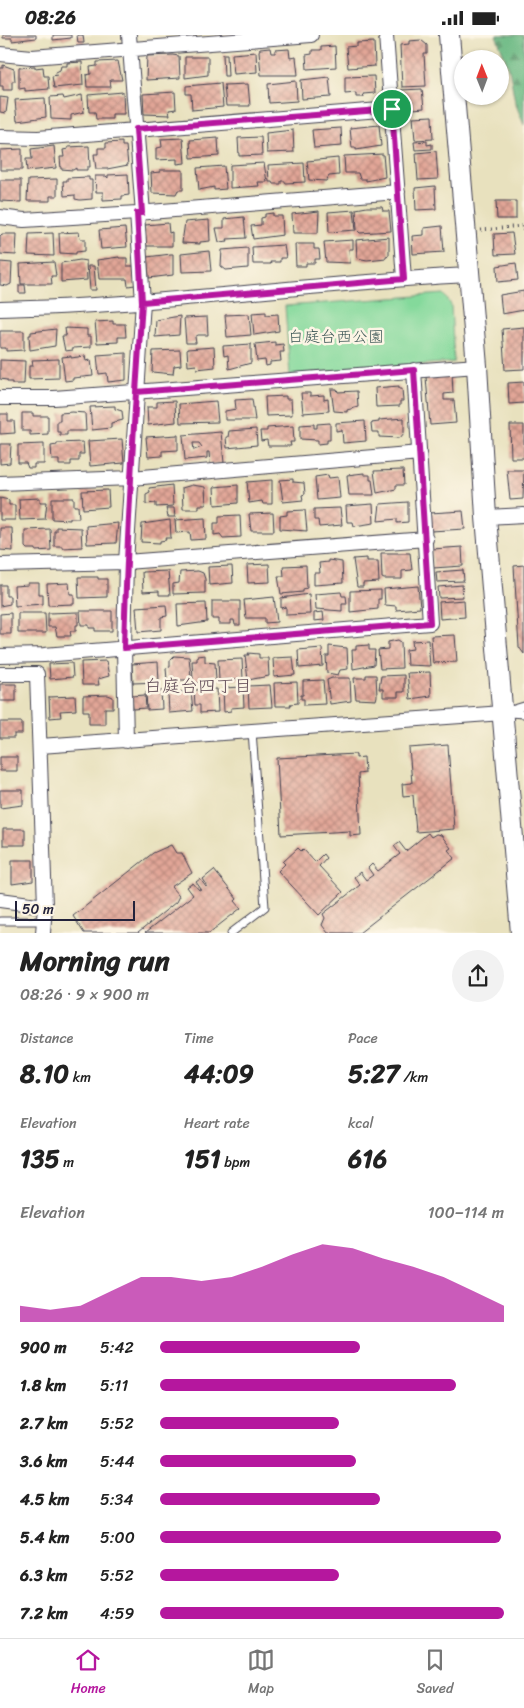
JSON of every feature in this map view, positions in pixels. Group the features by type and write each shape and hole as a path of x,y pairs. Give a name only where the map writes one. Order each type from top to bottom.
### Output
{"street":[{"path":"126,741 124,648 126,562 142,302 136,129 129,35"},
{"path":"0,54 32,57 130,51 312,35"},
{"path":"386,35 404,279"},
{"path":"449,35 477,367 486,517 521,933"},
{"path":"0,137 38,138 392,109"},
{"path":"0,217 24,220 140,213 398,192"},
{"path":"0,309 142,302 468,275"},
{"path":"0,398 54,398 414,370 477,367"},
{"path":"0,655 44,655 430,623 414,370"},
{"path":"0,483 131,478 420,453"},
{"path":"486,517 524,515"},
{"path":"0,565 126,562 426,539"},
{"path":"0,674 37,674 46,905 43,927"},
{"path":"40,746 503,713"},
{"path":"0,901 46,905"}],"lane":[{"path":"503,713 524,705"},
{"path":"503,713 524,714"},
{"path":"231,933 265,907 252,731"},
{"path":"0,921 43,927"}],"path":[{"path":"476,230 522,226 524,232"}],"green space":[{"path":"496,35 524,35 524,125 515,102 509,68 509,50 502,50"},
{"name":"白庭台西公園","path":"444,294 451,305 454,362 290,375 285,306"}],"building":[{"path":"3,35 36,35 36,38 12,41 12,38 3,38"},
{"path":"53,35 71,35 71,38 53,40"},
{"path":"77,35 83,35 84,43 78,43"},
{"path":"421,40 427,45 427,54 424,54 426,86 402,87 400,45 409,44 409,41"},
{"path":"374,42 375,66 348,68 346,47 357,46 357,43"},
{"path":"335,46 336,67 307,69 306,55 312,54 312,50 321,50 321,47"},
{"path":"270,48 271,53 275,53 275,50 289,49 290,58 296,57 298,75 261,75 259,51 260,49"},
{"path":"256,52 257,72 234,74 232,54"},
{"path":"223,54 227,54 228,76 224,76"},
{"path":"147,56 179,56 180,78 146,80"},
{"path":"185,57 208,57 208,75 185,78"},
{"path":"118,61 122,80 110,80 111,87 87,87 86,75 91,74 90,67 97,66 97,62"},
{"path":"82,62 83,85 54,88 52,76 57,75 56,72 60,70 61,66 67,66 67,63"},
{"path":"3,65 14,69 15,81 12,81 12,90 3,90 3,86 0,86 0,68 3,68"},
{"path":"35,66 35,68 43,67 44,76 48,76 49,89 25,91 25,88 19,89 19,67"},
{"path":"374,76 375,93 363,94 364,97 356,97 356,93 345,94 345,77"},
{"path":"329,77 331,97 302,99 301,80"},
{"path":"296,81 297,101 269,103 268,84"},
{"path":"221,83 223,107 192,110 191,94 186,94 186,86"},
{"path":"248,84 250,106 226,106 224,85"},
{"path":"422,89 424,108 402,110 401,90"},
{"path":"123,92 124,114 112,114 112,119 96,119 95,112 89,112 88,95"},
{"path":"175,92 176,109 169,110 170,115 144,114 143,94"},
{"path":"82,95 84,112 71,115 71,120 51,119 50,97 63,96 64,99"},
{"path":"0,97 8,98 6,113 0,112"},
{"path":"45,98 46,117 17,121 15,100"},
{"path":"432,116 433,139 415,140 413,117"},
{"path":"379,125 381,146 356,150 356,148 352,148 350,128"},
{"path":"341,128 342,146 314,148 312,130"},
{"path":"293,130 294,152 267,153 266,133"},
{"path":"261,137 262,155 239,156 238,138"},
{"path":"183,138 185,163 177,164 177,159 156,160 156,148 162,147 161,139"},
{"path":"218,138 219,156 191,158 190,140"},
{"path":"427,141 427,145 432,144 432,149 415,150 414,142"},
{"path":"122,142 122,146 126,146 128,165 96,169 94,154 98,154 98,148 106,148 106,143"},
{"path":"54,146 56,168 27,171 26,159 32,159 31,149"},
{"path":"89,146 90,167 87,167 87,170 76,170 76,168 73,170 61,169 60,157 64,157 63,150 68,149 68,147"},
{"path":"22,149 22,170 0,170 0,150"},
{"path":"436,151 438,179 418,180 416,153"},
{"path":"383,154 385,177 366,181 366,179 360,179 358,173 345,173 344,156"},
{"path":"338,158 339,175 329,176 326,181 309,180 307,161"},
{"path":"264,163 267,182 258,182 259,186 230,188 230,165"},
{"path":"304,163 305,182 285,183 285,181 281,181 281,184 273,184 269,182 268,165"},
{"path":"224,166 226,189 214,190 214,187 199,190 197,168"},
{"path":"160,170 183,170 183,190 178,190 176,194 152,193 151,173 160,172"},
{"path":"128,174 129,195 122,196 122,199 103,200 103,192 96,192 95,176 106,176 108,178 108,175"},
{"path":"89,177 89,180 92,180 92,199 80,200 75,199 75,195 64,196 63,181 67,181 67,178"},
{"path":"57,179 57,196 50,196 50,201 27,201 28,180"},
{"path":"0,180 21,180 21,202 0,201"},
{"path":"435,186 436,209 416,210 415,188"},
{"path":"496,201 516,201 516,219 497,219"},
{"path":"382,207 383,211 389,211 391,231 360,233 357,230 356,209"},
{"path":"354,210 356,230 329,232 328,212"},
{"path":"319,211 318,233 293,233 292,214"},
{"path":"273,213 273,216 282,216 283,235 253,239 251,226 261,225 261,218 265,217 265,214"},
{"path":"244,217 246,238 227,239 228,241 219,242 216,228 224,228 224,219"},
{"path":"209,220 210,241 200,242 200,244 182,243 185,222"},
{"path":"168,223 169,233 172,232 172,246 144,246 143,230 145,230 145,225"},
{"path":"442,226 444,252 413,254 412,236 424,235 424,228"},
{"path":"125,228 127,247 101,249 99,230"},
{"path":"79,232 80,239 85,239 85,251 76,252 76,254 60,253 59,233"},
{"path":"53,233 54,256 28,255 29,234"},
{"path":"512,233 515,254 495,255 494,234"},
{"path":"2,234 17,234 16,255 0,254 0,236"},
{"path":"389,237 389,255 386,258 367,260 357,258 356,240"},
{"path":"353,240 353,249 349,249 350,263 326,262 324,242"},
{"path":"295,244 314,244 314,249 319,249 320,259 315,259 315,263 306,263 306,266 296,266"},
{"path":"284,245 286,258 280,258 280,262 253,264 252,247"},
{"path":"248,248 248,268 226,270 221,266 222,250"},
{"path":"209,251 211,271 182,272 181,254"},
{"path":"173,254 173,275 149,278 147,257"},
{"path":"119,257 127,258 127,266 134,266 135,285 128,286 127,279 99,279 97,260"},
{"path":"86,261 87,280 61,282 61,263"},
{"path":"0,262 12,263 11,284 7,286 0,285"},
{"path":"54,262 56,276 51,276 52,284 21,284 20,264"},
{"path":"516,263 518,280 498,282 497,266"},
{"path":"88,266 94,266 96,290 90,290"},
{"path":"19,285 25,285 26,293 19,293"},
{"path":"524,291 524,310 502,314 500,295"},
{"path":"266,312 266,315 278,314 279,331 254,335 252,313"},
{"path":"249,314 251,335 227,337 225,315"},
{"path":"180,316 179,335 155,337 156,320"},
{"path":"207,317 208,335 198,335 195,337 196,343 186,343 184,318"},
{"path":"113,321 113,324 125,324 126,337 118,337 118,342 97,343 95,322"},
{"path":"524,327 524,369 505,370 502,329"},
{"path":"65,328 87,329 87,336 91,336 91,347 73,348 73,350 65,351 62,336 66,336"},
{"path":"56,329 55,346 30,350 29,335 31,335 31,332"},
{"path":"0,331 24,331 24,350 6,351 6,348 0,348"},
{"path":"275,342 275,345 283,344 284,352 280,352 281,361 270,362 270,365 266,366 265,360 257,361 255,344"},
{"path":"251,344 251,363 229,369 228,355 224,356 223,346"},
{"path":"214,347 215,367 197,369 196,365 188,366 187,349"},
{"path":"180,350 181,365 174,366 173,374 152,372 153,351"},
{"path":"126,353 126,380 108,382 107,373 99,374 97,355"},
{"path":"71,356 71,358 85,356 86,361 91,360 93,376 73,378 73,380 65,381 62,357"},
{"path":"59,359 59,378 29,379 29,366 33,366 32,360"},
{"path":"0,360 25,361 24,384 12,384 12,382 0,379"},
{"path":"452,373 453,393 444,394 444,400 454,400 456,423 430,425 426,377"},
{"path":"524,382 524,403 509,404 508,383"},
{"path":"399,386 399,389 402,389 403,401 400,401 400,406 376,407 375,388"},
{"path":"331,389 337,389 338,392 357,391 358,407 347,410 347,412 334,411"},
{"path":"301,393 310,393 310,396 324,395 324,400 328,399 329,411 303,413"},
{"path":"286,396 286,399 291,399 292,415 266,416 265,397"},
{"path":"252,399 255,420 225,420 225,411 236,409 235,400"},
{"path":"175,401 176,422 148,425 147,407 157,407 157,402"},
{"path":"216,401 218,422 180,423 179,404"},
{"path":"115,406 115,409 122,411 123,420 111,423 111,428 92,430 90,407"},
{"path":"22,413 33,413 33,416 48,416 48,434 30,435 30,431 22,431"},
{"path":"60,413 85,413 86,431 67,431 67,435 60,435 60,432 57,432 57,421 60,421"},
{"path":"0,414 8,414 8,421 14,421 15,433 0,434"},
{"path":"404,418 404,433 400,438 379,437 379,432 372,432 371,423 379,422 379,420"},
{"path":"365,421 366,441 343,443 342,430 336,431 336,423"},
{"path":"330,423 330,440 327,440 327,443 318,444 318,440 300,439 300,425 314,424 314,428 317,428 317,424"},
{"path":"510,425 524,425 524,458 511,458"},
{"path":"293,426 294,442 290,442 291,446 268,446 267,440 261,441 260,431 267,431 267,428"},
{"path":"256,429 257,445 227,448 226,437 228,437 229,431"},
{"path":"221,432 224,463 210,464 209,452 207,452 207,458 185,460 183,435","holes":["193,443 199,443 202,447 194,450"]},
{"path":"178,435 178,450 162,451 162,456 148,457 146,437"},
{"path":"122,439 124,463 90,466 88,441"},
{"path":"83,442 84,454 79,454 79,461 71,461 71,465 59,465 59,460 52,460 51,446 57,445 57,443"},
{"path":"0,444 11,444 10,463 0,464"},
{"path":"44,444 44,464 34,464 34,468 28,468 26,463 18,463 18,445"},
{"path":"403,470 404,485 396,485 396,489 377,493 374,471"},
{"path":"507,470 524,470 523,499 510,500"},
{"path":"364,473 364,475 370,475 374,495 349,495 347,475"},
{"path":"328,475 329,478 338,477 340,498 317,500 315,477"},
{"path":"293,479 293,482 304,483 305,494 302,495 303,500 283,502 280,480"},
{"path":"272,480 272,504 263,504 262,501 249,503 247,482"},
{"path":"172,485 173,506 156,507 156,503 146,504 146,494 150,492 149,488"},
{"path":"192,485 205,487 206,505 199,505 199,509 183,509 182,488"},
{"path":"238,485 238,503 215,505 214,487"},
{"path":"108,490 109,507 83,509 82,491"},
{"path":"0,498 9,500 9,505 15,505 15,520 0,520"},
{"path":"40,498 40,502 47,502 45,519 20,520 19,499"},
{"path":"52,498 74,498 74,506 78,506 79,518 70,518 70,520 52,519"},
{"path":"408,502 408,522 397,523 397,519 378,521 380,504"},
{"path":"373,504 374,523 354,526 353,522 347,522 346,506"},
{"path":"166,508 174,508 175,517 168,517"},
{"path":"340,508 342,525 319,527 318,520 314,520 314,509"},
{"path":"305,510 307,531 280,529 280,516 287,515 287,511"},
{"path":"463,511 465,529 431,531 430,513"},
{"path":"273,513 274,531 251,531 249,514"},
{"path":"240,515 241,537 223,538 220,534 214,535 214,523 219,523 219,516"},
{"path":"205,518 206,539 191,540 190,532 176,533 175,520"},
{"path":"170,520 171,538 165,538 166,540 160,541 160,543 141,542 142,524"},
{"path":"118,523 116,543 87,544 86,526"},
{"path":"56,527 81,528 82,547 62,548 62,546 54,546 54,531 56,531"},
{"path":"0,528 12,528 13,551 0,550"},
{"path":"50,529 51,550 36,551 36,549 27,549 25,547 25,530"},
{"path":"462,547 463,566 433,568 432,549"},
{"path":"381,553 410,553 412,570 402,571 402,579 382,578"},
{"path":"367,558 367,561 378,561 379,582 363,583 363,587 357,587 353,559"},
{"path":"328,560 342,562 343,583 314,585 314,573 320,573 319,563 328,562"},
{"path":"269,564 270,582 248,583 247,565"},
{"path":"306,565 307,588 303,589 303,592 281,594 278,576 284,576 283,566"},
{"path":"524,565 524,654 519,647 514,566"},
{"path":"232,566 233,583 209,585 208,567"},
{"path":"463,570 464,581 437,582 436,572"},
{"path":"168,571 170,595 159,595 159,591 143,592 142,572"},
{"path":"198,571 203,573 205,579 205,593 173,594 173,584 179,583 180,572"},
{"path":"78,577 107,579 107,597 79,598"},
{"path":"28,583 39,583 39,594 43,594 43,604 15,606 14,586 28,585"},
{"path":"69,583 70,594 74,594 74,604 48,605 47,584"},
{"path":"0,585 6,585 6,596 10,596 10,604 0,606"},
{"path":"462,585 463,597 439,598 438,587"},
{"path":"418,586 420,608 396,610 396,606 385,605 384,589"},
{"path":"381,590 381,599 378,599 378,609 350,612 350,591"},
{"path":"341,592 342,596 346,596 347,604 342,604 342,611 316,609 315,594"},
{"path":"309,594 310,614 286,615 286,607 281,608 281,598"},
{"path":"274,597 277,622 265,623 265,618 246,618 244,600"},
{"path":"464,600 465,617 440,619 439,602"},
{"path":"212,601 240,601 240,625 235,625 234,620 231,620 231,624 219,624 219,619 212,619"},
{"path":"206,603 207,622 178,626 177,604"},
{"path":"166,605 167,616 161,617 161,630 138,632 136,607"},
{"path":"80,611 112,611 112,631 95,631 95,628 89,628 89,625 81,625"},
{"path":"78,612 78,625 76,625 76,631 70,631 71,636 57,636 55,627 48,627 48,613"},
{"path":"323,612 324,620 314,621 314,613"},
{"path":"11,613 11,634 0,634 0,614"},
{"path":"18,613 45,613 46,633 18,633"},
{"path":"455,635 457,662 433,663 431,636"},
{"path":"398,640 401,642 402,668 380,669 378,650 388,649 388,642"},
{"path":"428,640 430,666 407,665 406,650 413,649 412,641"},
{"path":"369,645 369,650 375,650 374,665 353,669 352,650 356,650 356,646"},
{"path":"329,646 347,648 348,669 340,670 338,675 327,673 326,656 329,656"},
{"path":"322,648 323,666 299,668 298,650"},
{"path":"248,653 259,654 259,658 268,658 269,676 248,680 245,655 249,655"},
{"path":"205,655 205,662 215,663 216,680 196,683 193,680 192,661 197,661 197,656"},
{"path":"174,656 189,657 191,677 189,677 189,680 178,680 178,684 170,685 169,680 167,680 166,668 170,667 170,660"},
{"path":"293,657 295,675 274,677 273,658"},
{"path":"242,659 243,679 219,680 218,660"},
{"path":"106,661 109,676 98,679 99,685 82,685 81,662"},
{"path":"158,662 159,682 133,683 132,664"},
{"path":"72,663 73,677 50,679 49,664"},
{"path":"430,672 431,696 410,699 407,673"},
{"path":"366,675 376,675 376,700 356,699 354,678 366,678"},
{"path":"404,675 404,692 398,692 398,697 383,697 383,689 379,689 381,676"},
{"path":"332,678 350,678 351,701 330,704 327,680"},
{"path":"323,680 325,704 304,705 304,699 301,699 301,695 303,695 303,681"},
{"path":"297,682 298,703 290,704 291,706 275,706 274,683"},
{"path":"0,684 16,684 16,701 0,701"},
{"path":"270,685 272,707 249,708 248,686"},
{"path":"243,687 244,707 231,708 231,711 224,712 223,688"},
{"path":"217,689 218,712 200,713 200,705 195,705 194,690"},
{"path":"161,690 162,709 147,710 146,691"},
{"path":"191,691 193,711 169,713 168,693"},
{"path":"108,695 113,697 113,708 105,708 105,724 89,724 89,711 83,711 83,696"},
{"path":"145,695 146,708 133,709 132,696"},
{"path":"75,696 76,710 60,711 61,717 50,718 49,697"},
{"path":"0,722 22,722 22,734 14,734 14,738 0,738"},
{"path":"448,745 454,829 416,832 413,795 403,796 402,784 412,783 409,748"},
{"path":"356,754 356,758 364,757 365,773 358,774 361,835 350,836 350,831 281,835 277,758"},
{"path":"0,757 17,757 17,771 0,771"},
{"path":"0,790 23,790 23,805 0,808"},
{"path":"3,829 25,829 25,845 3,845"},
{"path":"428,833 431,837 436,834 441,835 451,848 448,850 455,858 359,933 328,933 322,925 325,918 323,914 360,885 354,877 360,872 366,880 373,875 368,868 372,864 378,871 400,854 394,846 399,842 406,851"},
{"path":"171,845 176,853 182,853 192,873 171,887 179,896 176,902 138,933 84,933 73,916 153,853"},
{"path":"298,848 301,851 303,849 315,862 323,854 326,858 319,866 343,892 319,915 278,871 285,864 283,862"},
{"path":"12,860 33,860 33,881 12,884"},
{"path":"214,870 237,899 235,901 241,908 209,933 145,933 193,895 187,887 193,883 199,890 201,889 196,882 200,879 206,887 207,885 203,879"}],"district":[{"name":"白庭台四丁目","path":"198,686"}],"route":[{"path":"392,109 136,129 142,213 137,213 142,302 139,347 136,392 414,370 430,623 124,648 126,562 136,392 142,302 404,279 392,109"}]}
